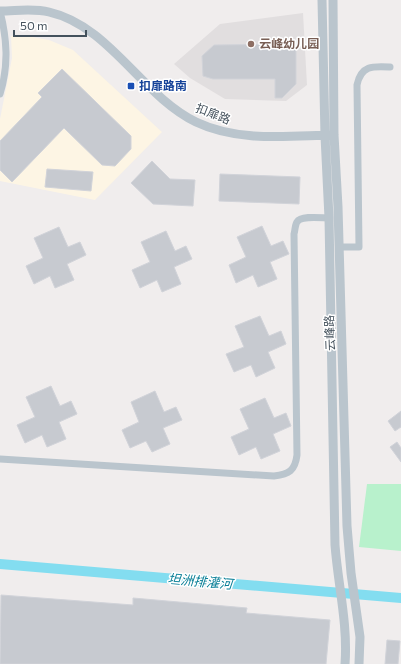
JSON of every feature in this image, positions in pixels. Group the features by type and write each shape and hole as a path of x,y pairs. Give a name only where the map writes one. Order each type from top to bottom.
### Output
{"street":[{"name":"云峰路","path":"322,0 329,136 340,246 348,542 360,637 359,664"},
{"name":"云峰路","path":"333,0 329,136 329,218 335,545 346,640 345,664"},
{"name":"扣扉路","path":"0,11 37,10 61,16 79,24 99,39 171,106 189,118 205,126 222,132 247,136 329,136"},
{"path":"0,11 6,41 5,73 0,94"},
{"path":"340,246 359,247 358,79 362,72 370,67 390,67"},
{"path":"0,459 274,476 285,475 290,472 294,468 298,455 294,234 299,219 329,218"}],"shaded area":[{"name":"云峰幼儿园","path":"303,13 307,85 286,101 225,99 190,78 174,64 220,24"},
{"path":"11,36 27,36 49,40 73,50 162,132 95,200 0,181 0,119 12,58"}],"green space":[{"path":"367,484 401,484 401,551 359,547"}],"building":[{"path":"296,44 296,84 282,98 275,98 275,79 213,79 203,76 202,56 214,45"},
{"path":"62,69 131,136 131,149 115,166 102,165 64,128 12,182 0,170 0,141 42,97 38,93"},
{"path":"152,161 170,179 195,180 193,206 153,204 131,183"},
{"path":"47,169 93,172 91,191 45,187"},
{"path":"220,174 300,177 299,204 219,201"},
{"path":"262,226 271,246 283,241 289,254 270,262 277,279 258,287 253,275 236,283 229,265 246,257 237,237"},
{"path":"59,227 68,247 80,242 86,255 67,264 74,280 55,288 50,276 34,284 26,266 43,258 34,238"},
{"path":"166,231 175,251 186,246 192,259 174,267 181,284 162,292 157,280 140,288 132,270 150,262 141,242"},
{"path":"260,316 269,336 281,331 286,344 268,352 275,368 256,377 251,365 234,372 226,354 244,347 235,326"},
{"path":"51,386 60,406 71,401 77,414 59,422 66,439 47,447 42,435 25,443 17,425 35,417 26,397"},
{"path":"155,391 164,412 176,407 182,420 163,428 170,444 152,452 146,441 130,448 122,430 139,422 131,402"},
{"path":"265,398 274,418 286,413 291,426 273,434 280,451 261,459 256,447 239,455 231,437 249,429 240,409"},
{"path":"401,411 401,427 395,431 388,421"},
{"path":"397,442 401,448 401,462 390,447"},
{"path":"1,595 133,605 133,598 247,608 246,613 330,620 326,664 0,664"},
{"path":"387,640 400,641 398,664 385,664"}],"waterway":[{"name":"坦洲排灌河","path":"0,564 401,598"}],"place":[{"name":"云峰幼儿园","path":"251,44"},
{"name":"扣扉路南","path":"131,86"}]}
